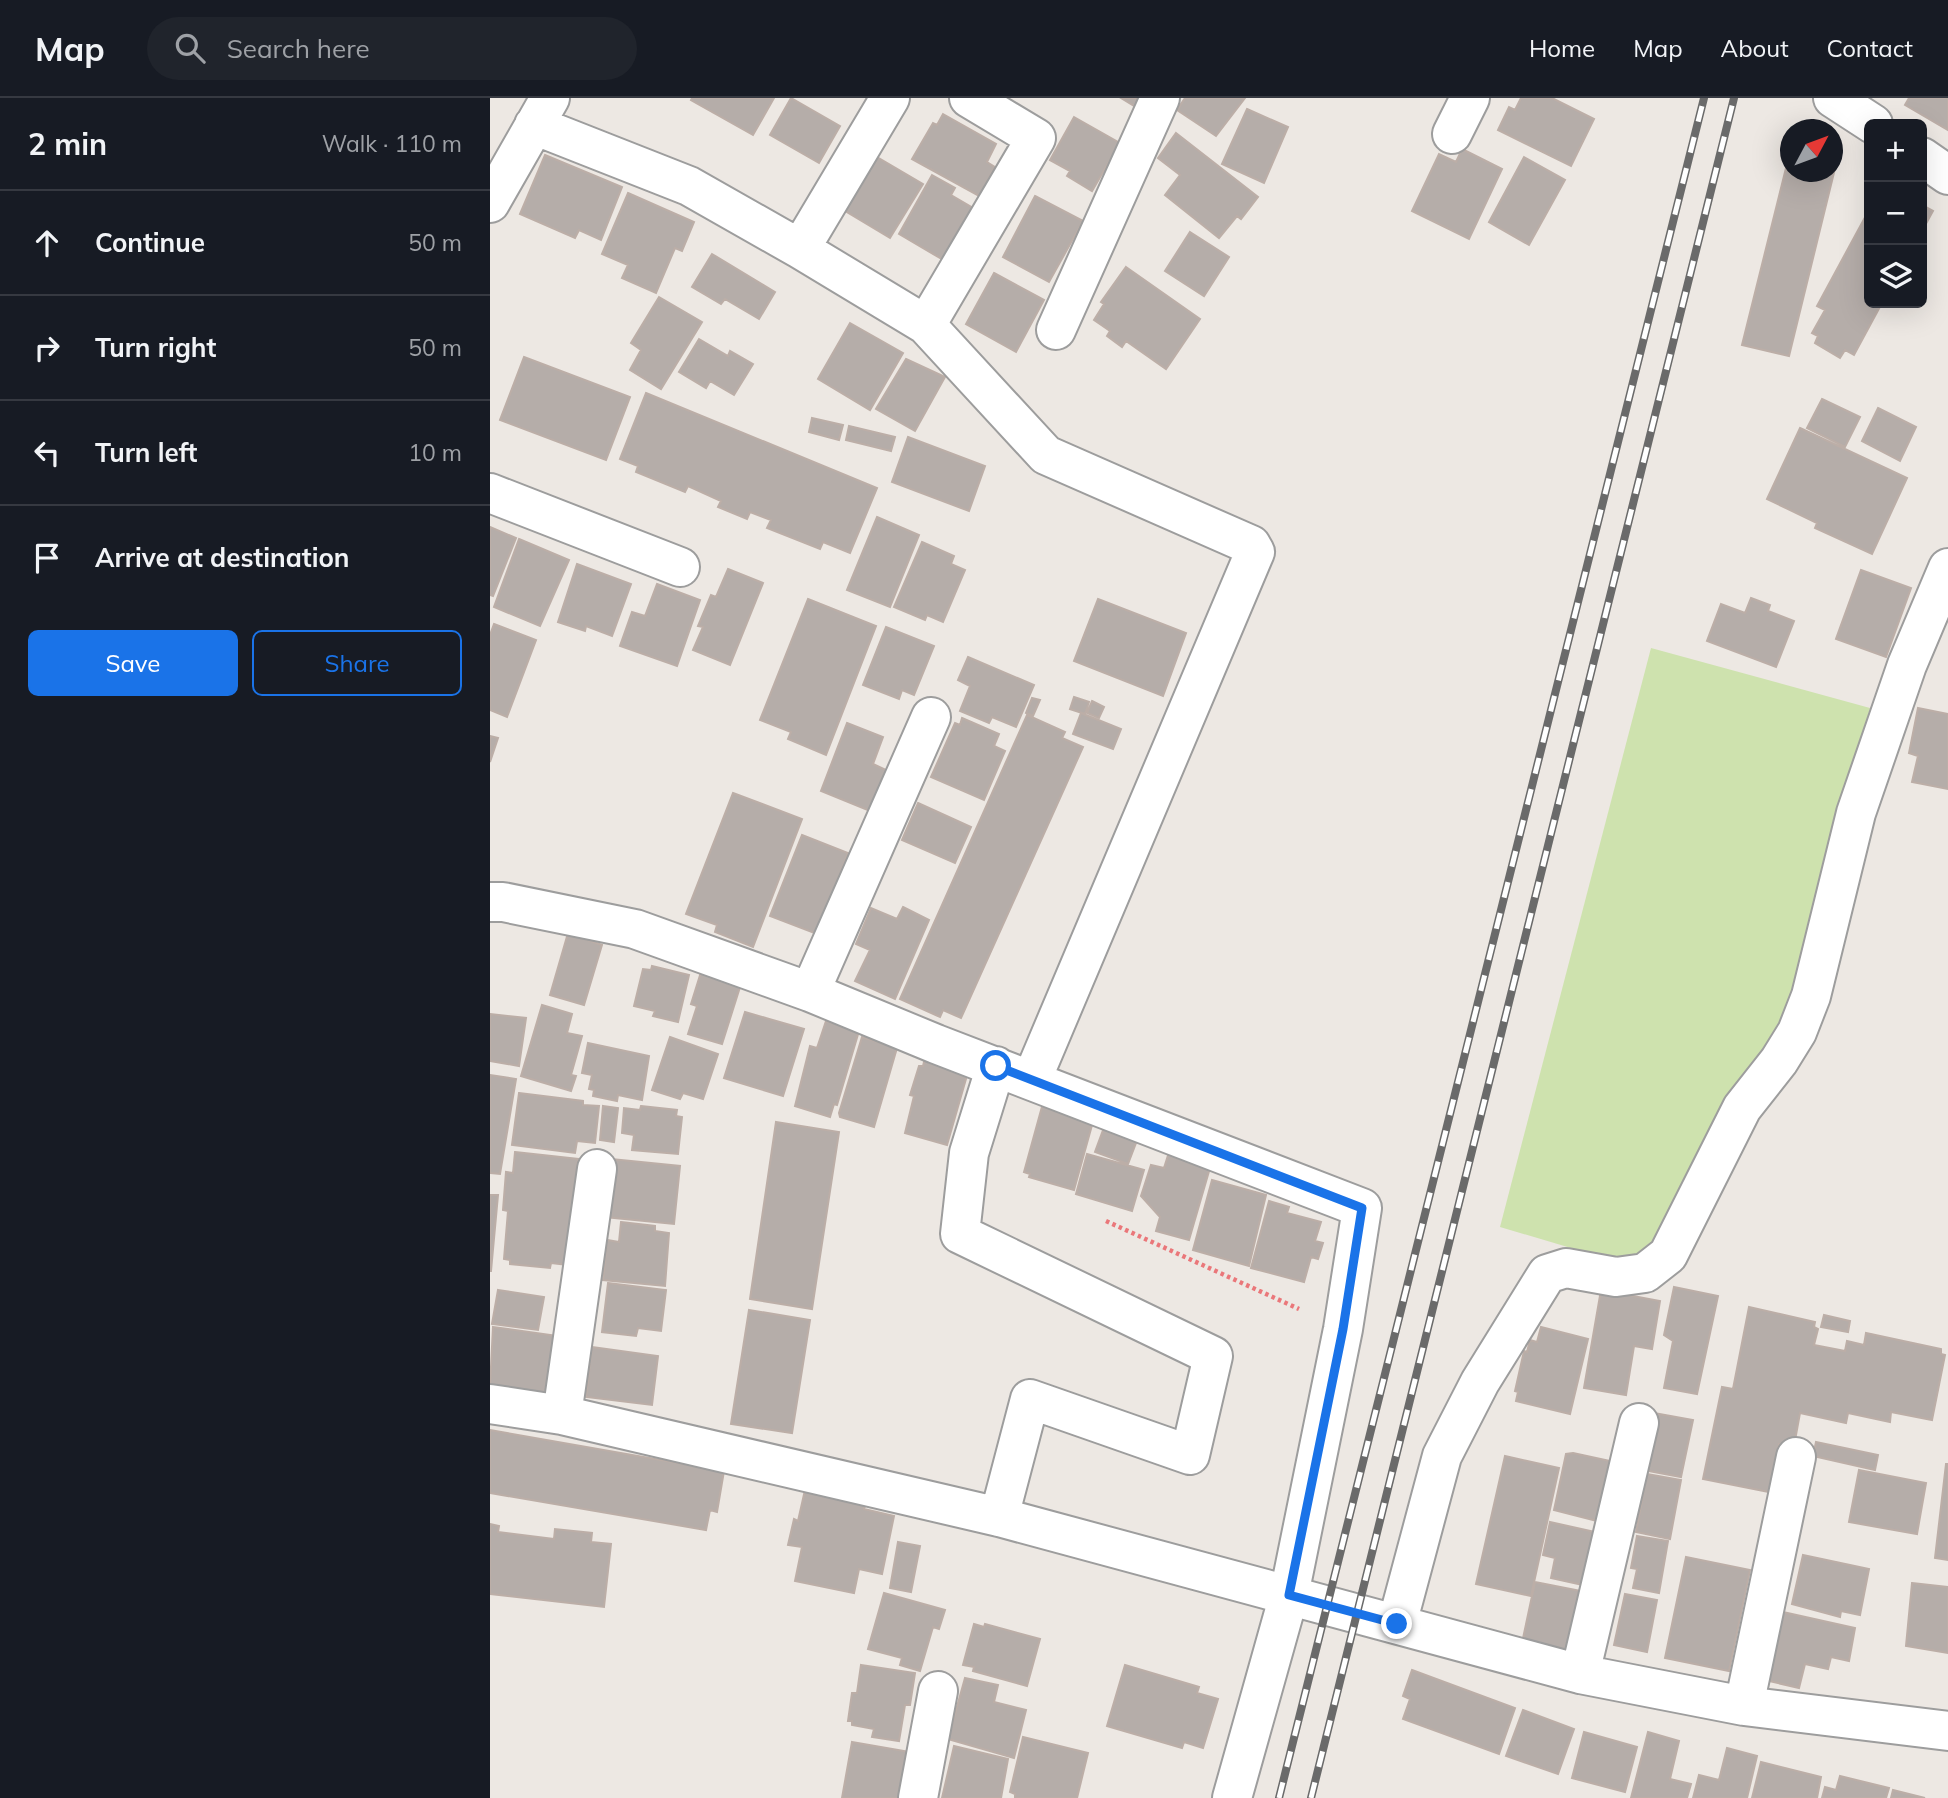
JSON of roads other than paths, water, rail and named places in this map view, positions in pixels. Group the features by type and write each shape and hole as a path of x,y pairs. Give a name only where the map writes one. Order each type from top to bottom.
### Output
{"street":[{"path":"800,249 890,98"},
{"path":"926,324 1036,138 969,98"},
{"path":"1056,330 1160,98"},
{"path":"1452,134 1470,98"},
{"path":"1833,98 1865,119"},
{"path":"490,203 542,112 689,186 926,324 1046,455 1251,545 1255,552 1032,1079"},
{"path":"1927,160 1948,175"},
{"path":"490,493 680,567"},
{"path":"1397,1624 1442,1456 1480,1382 1547,1274 1566,1268 1616,1277 1645,1273 1668,1255 1742,1108 1779,1061 1797,1032 1811,996 1856,813 1907,665 1948,568"},
{"path":"810,992 931,717"},
{"path":"490,902 503,902 635,929 810,992 1362,1208 1343,1329 1289,1595 1232,1798"},
{"path":"996,1066 969,1153 960,1234 1213,1356 1190,1455 1030,1399 999,1517"},
{"path":"562,1415 597,1169"},
{"path":"490,1404 562,1415 999,1517 1580,1674 1744,1706 1948,1731"},
{"path":"1580,1674 1639,1423"},
{"path":"1744,1706 1796,1457"},
{"path":"918,1798 938,1691"}],"railway":[{"path":"1279,1798 1704,98"},
{"path":"1311,1798 1734,98"}]}
